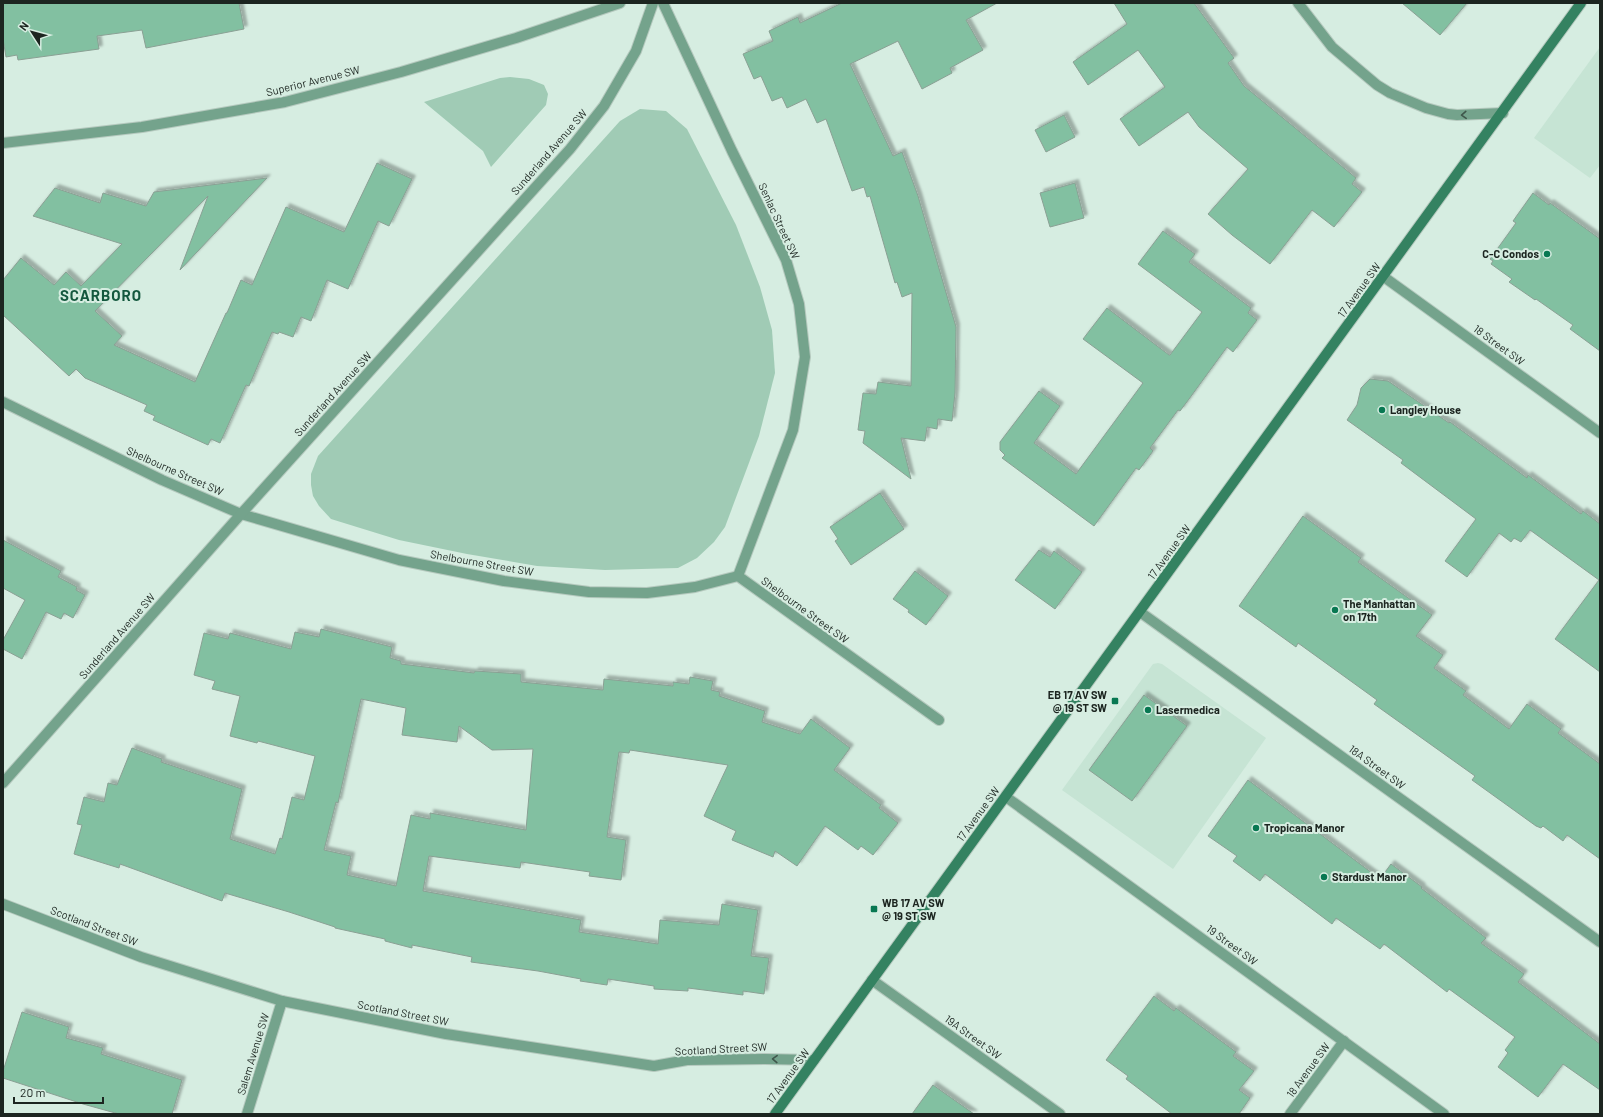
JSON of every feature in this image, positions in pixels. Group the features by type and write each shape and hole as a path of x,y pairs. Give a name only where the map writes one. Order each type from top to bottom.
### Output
{"main road":[{"name":"17 Avenue SW","path":"775,1114 1503,113 1581,3"}],"street":[{"name":"Superior Avenue SW","path":"3,143 142,126 285,102 401,72 516,38 620,3"},
{"name":"Sunderland Avenue SW","path":"3,783 241,514 570,149 604,106 636,51 653,3"},
{"name":"Senlac Street SW","path":"663,3 732,151 786,260 799,304 805,357 793,430 738,576"},
{"path":"1298,3 1332,47 1377,85 1390,93 1426,108 1448,114 1503,113"},
{"name":"18 Street SW","path":"1384,276 1600,433"},
{"name":"Shelbourne Street SW","path":"3,402 162,480 241,514 399,560 511,582 589,592 647,593 696,587 738,576 939,720"},
{"name":"18A Street SW","path":"1140,612 1600,942"},
{"name":"19 Street SW","path":"1006,797 1444,1114"},
{"name":"Scotland Street SW","path":"3,904 141,957 282,1001 446,1034 654,1066 687,1060 765,1058 814,1060"},
{"name":"19A Street SW","path":"872,980 1060,1114"},
{"name":"Salem Avenue SW","path":"247,1114 282,1001"},
{"name":"18 Avenue SW","path":"1290,1114 1344,1041"}],"shaded area":[{"path":"1600,47 1600,165 1590,178 1534,138"},
{"path":"510,77 529,79 544,85 548,94 546,105 491,167 483,151 424,102 500,78"},
{"path":"640,109 666,111 687,129 736,225 760,287 772,330 775,373 759,436 725,527 714,542 697,558 678,568 605,570 537,566 399,540 331,519 319,506 313,496 311,474 318,456 620,121"},
{"path":"1153,664 1162,664 1266,738 1173,869 1062,790"}],"building":[{"path":"3,3 239,3 244,29 146,48 142,30 97,36 99,49 18,60 17,55 6,57 3,39"},
{"path":"842,3 997,3 966,20 983,50 950,68 952,73 922,89 898,41 850,64 893,156 902,152 918,196 956,327 955,393 952,421 938,419 937,429 927,427 925,441 901,438 911,479 863,443 865,431 858,430 863,393 876,394 878,382 911,386 912,293 902,297 897,282 895,283 870,196 867,197 864,187 852,191 826,119 817,123 806,99 787,108 782,97 772,101 761,76 754,79 743,54 773,41 769,31 798,17 800,23"},
{"path":"1114,3 1194,3 1234,58 1228,63 1244,86 1356,178 1352,184 1362,192 1334,227 1312,210 1270,264 1232,235 1208,214 1248,169 1199,127 1188,112 1139,146 1120,119 1165,87 1138,50 1088,85 1073,62 1127,24"},
{"path":"1402,3 1467,3 1440,35"},
{"path":"1064,115 1075,137 1046,152 1035,130"},
{"path":"377,163 412,179 389,226 378,221 348,289 327,280 311,321 301,317 293,337 279,332 278,334 272,332 249,386 246,385 220,443 211,439 208,445 153,420 155,416 144,411 147,405 85,378 76,369 69,376 3,315 3,280 21,258 54,285 66,272 81,286 122,244 33,216 55,188 100,203 103,193 146,206 154,192 267,178 180,270 208,196 95,311 122,336 114,345 195,382 241,280 252,285 286,207 344,232"},
{"path":"1075,183 1084,218 1050,227 1040,193"},
{"name":"C-C Condos","path":"1533,193 1549,205 1550,203 1600,239 1600,351 1570,329 1573,325 1509,282 1512,279 1491,264 1493,261 1490,259 1516,223 1513,221"},
{"path":"1163,231 1195,254 1189,262 1251,308 1248,313 1257,320 1233,352 1227,347 1180,411 1178,410 1150,448 1153,451 1139,470 1136,468 1094,526 1002,458 1005,455 1000,450 1000,442 1039,391 1060,406 1034,443 1076,474 1143,383 1083,339 1107,308 1170,355 1202,312 1138,264"},
{"path":"1370,379 1388,381 1449,423 1450,422 1527,478 1528,475 1581,514 1583,511 1600,524 1600,672 1555,639 1599,580 1530,530 1521,542 1514,538 1511,542 1499,533 1467,577 1445,561 1476,519 1401,463 1403,460 1347,420 1357,405 1361,388"},
{"path":"880,493 904,529 851,565 835,541 838,539 830,527"},
{"path":"1303,516 1361,558 1358,562 1432,615 1416,636 1443,655 1434,668 1466,691 1463,695 1509,729 1527,704 1561,729 1558,733 1600,764 1600,859 1567,835 1563,841 1543,826 1541,828 1536,826 1472,780 1475,776 1374,704 1377,700 1298,643 1296,647 1239,606"},
{"path":"3,540 61,571 58,577 77,587 76,590 85,595 73,618 64,613 61,619 46,612 22,659 3,649 3,640 25,600 3,588"},
{"path":"1039,550 1050,557 1054,551 1082,572 1055,609 1015,580"},
{"path":"915,571 948,596 926,625 908,612 909,610 893,599"},
{"path":"321,629 392,647 390,658 401,661 401,664 474,673 475,671 521,674 521,682 603,690 604,679 673,686 673,682 689,684 690,677 713,681 711,690 720,692 719,696 765,711 762,722 800,734 811,719 850,748 834,770 881,805 879,808 898,823 873,855 861,846 858,850 825,826 797,866 775,851 773,857 732,840 736,831 704,816 728,765 630,750 629,753 619,752 607,837 626,840 621,880 589,876 590,872 521,862 520,868 429,856 423,891 581,920 579,932 658,944 660,920 719,925 722,904 758,910 751,956 769,958 764,994 743,991 743,995 688,988 688,991 654,989 654,986 608,979 607,985 580,981 581,979 538,971 471,962 472,957 412,945 412,948 385,941 385,939 335,928 289,912 225,893 222,901 120,864 119,868 74,854 82,825 77,824 84,797 104,802 108,783 117,785 132,748 162,759 161,762 242,789 230,839 275,854 280,838 282,839 292,797 304,800 315,756 258,741 257,743 230,736 240,696 212,689 215,681 194,675 204,633 228,639 230,633 291,649 295,632 319,637","holes":["361,699 406,708 402,735 457,742 459,726 492,750 533,749 526,830 430,813 430,819 411,815 396,886 347,875 351,856 324,850 336,802 338,803"]},
{"path":"1144,695 1187,726 1132,801 1089,770"},
{"path":"1248,780 1380,879 1391,864 1486,938 1481,943 1524,974 1518,982 1600,1044 1600,1090 1563,1064 1538,1097 1498,1067 1508,1053 1505,1050 1515,1037 1449,989 1447,992 1384,944 1380,949 1336,918 1332,924 1265,874 1260,881 1233,861 1237,856 1208,836"},
{"path":"1154,996 1174,1011 1176,1008 1236,1052 1233,1056 1254,1071 1239,1090 1250,1098 1239,1114 1172,1114 1126,1079 1128,1076 1106,1060"},
{"path":"22,1012 69,1027 66,1038 103,1048 101,1054 182,1080 172,1114 119,1114 3,1078 3,1071"},
{"path":"933,1085 974,1114 912,1114"}],"place":[{"name":"C-C Condos","path":"1547,254"},
{"name":"Langley House","path":"1382,410"},
{"name":"The Manhattan on 17th","path":"1335,610"},
{"name":"EB 17 AV SW @ 19 ST SW","path":"1115,701"},
{"name":"Lasermedica","path":"1148,710"},
{"name":"Tropicana Manor","path":"1256,828"},
{"name":"Stardust Manor","path":"1324,877"},
{"name":"WB 17 AV SW @ 19 ST SW","path":"874,909"}],"district":[{"name":"SCARBORO","path":"101,296"}]}
